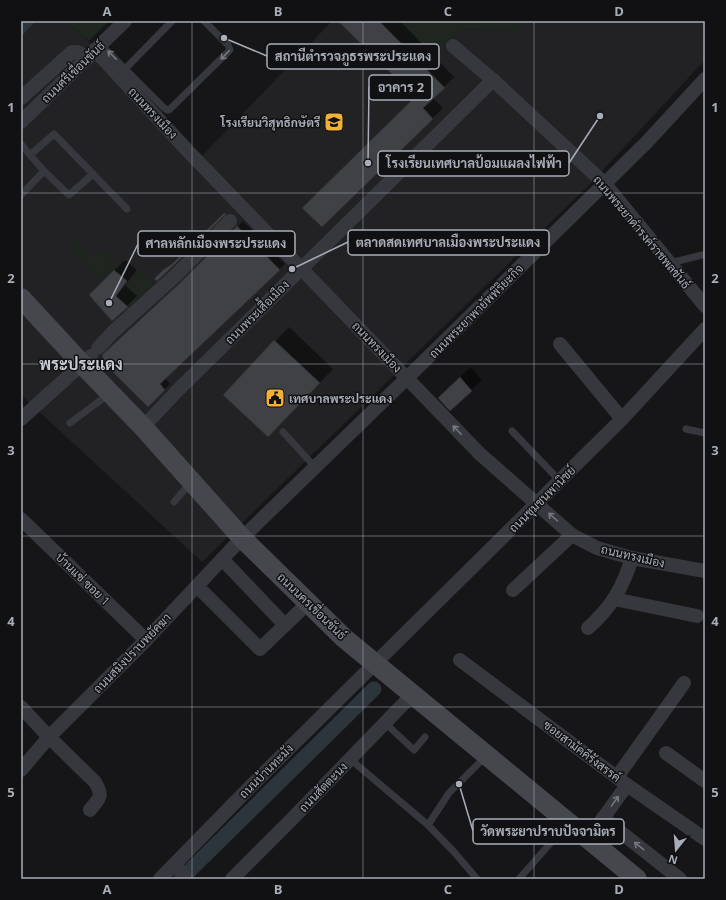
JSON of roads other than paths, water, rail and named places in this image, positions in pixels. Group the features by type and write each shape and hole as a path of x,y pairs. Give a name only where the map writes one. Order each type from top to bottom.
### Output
{"main road":[{"name":"ถนนนครเขื่อนขันธ์","path":"21,298 90,356 111,393 242,538 344,638 637,879"}],"street":[{"name":"ถนนศรีเขื่อนขันธ์","path":"21,122 125,21"},
{"name":"ถนนพระยาดำรงค์ราชพลขันธ์","path":"453,46 493,80 605,184 705,306"},
{"path":"21,98 72,52 95,51"},
{"name":"ถนนทรงเมือง","path":"95,51 186,149 480,454 572,535 597,548 632,558 705,571"},
{"name":"ถนนพระยาพายัพพิริยะกิจ","path":"242,538 605,184 647,142 705,79"},
{"name":"ถนนพระเสื้อเมือง","path":"143,427 184,384 493,80"},
{"path":"21,419 176,275 230,221"},
{"name":"ถนนชุมชนพานิชย์","path":"374,664 622,419 705,329"},
{"path":"560,344 622,419"},
{"name":"บ้านแซ่ ซอย 1","path":"21,519 146,640"},
{"path":"513,590 572,535"},
{"name":"ถนนสมิงปราบพยัคฆา","path":"21,770 49,737 146,640 242,538"},
{"path":"588,628 597,620 620,590 632,558"},
{"path":"222,559 285,625"},
{"path":"197,586 260,648 308,602"},
{"path":"614,599 697,616"},
{"name":"ซอยสามัคคีรังสรรค์","path":"460,660 622,781 705,839"},
{"name":"ถนนบ้านทะมัง","path":"160,879 180,871 251,786 374,664"},
{"path":"588,839 603,818 622,781 684,683"},
{"name":"ถนนสัตตะนง","path":"234,878 412,695"},
{"path":"21,707 95,782 100,791 99,797 90,810"},
{"path":"666,753 705,781"},
{"path":"603,818 680,879"}],"lane":[{"path":"125,69 172,21"},
{"path":"95,51 125,69 163,107 169,110 230,50 228,45 204,21"},
{"path":"30,155 54,134 127,209"},
{"path":"21,144 44,172 69,195 93,174"},
{"path":"21,195 44,172"},
{"path":"670,263 702,255"},
{"path":"70,423 111,393"},
{"path":"686,429 705,433"},
{"path":"282,432 315,467"},
{"path":"512,432 560,481"},
{"path":"174,502 192,482"},
{"path":"385,723 414,750 425,737"},
{"path":"428,825 449,793 487,756"},
{"path":"350,759 428,825 477,879"},
{"path":"519,879 569,823"}],"waterway":[{"path":"181,879 374,689"}],"place":[{"name":"สถานีตำรวจภูธรพระประแดง","path":"224,38"},
{"name":"โรงเรียนเทศบาลป้อมแผลงไฟฟ้า","path":"600,116"},
{"name":"โรงเรียนวิสุทธิกษัตรี","path":"334,122"},
{"name":"อาคาร 2","path":"368,163"},
{"name":"ตลาดสดเทศบาลเมืองพระประแดง","path":"292,269"},
{"name":"ศาลหลักเมืองพระประแดง","path":"109,303"},
{"name":"เทศบาลพระประแดง","path":"275,398"},
{"name":"วัดพระยาปราบปัจจามิตร","path":"459,784"}],"district":[{"name":"พระประแดง","path":"81,364"}]}
